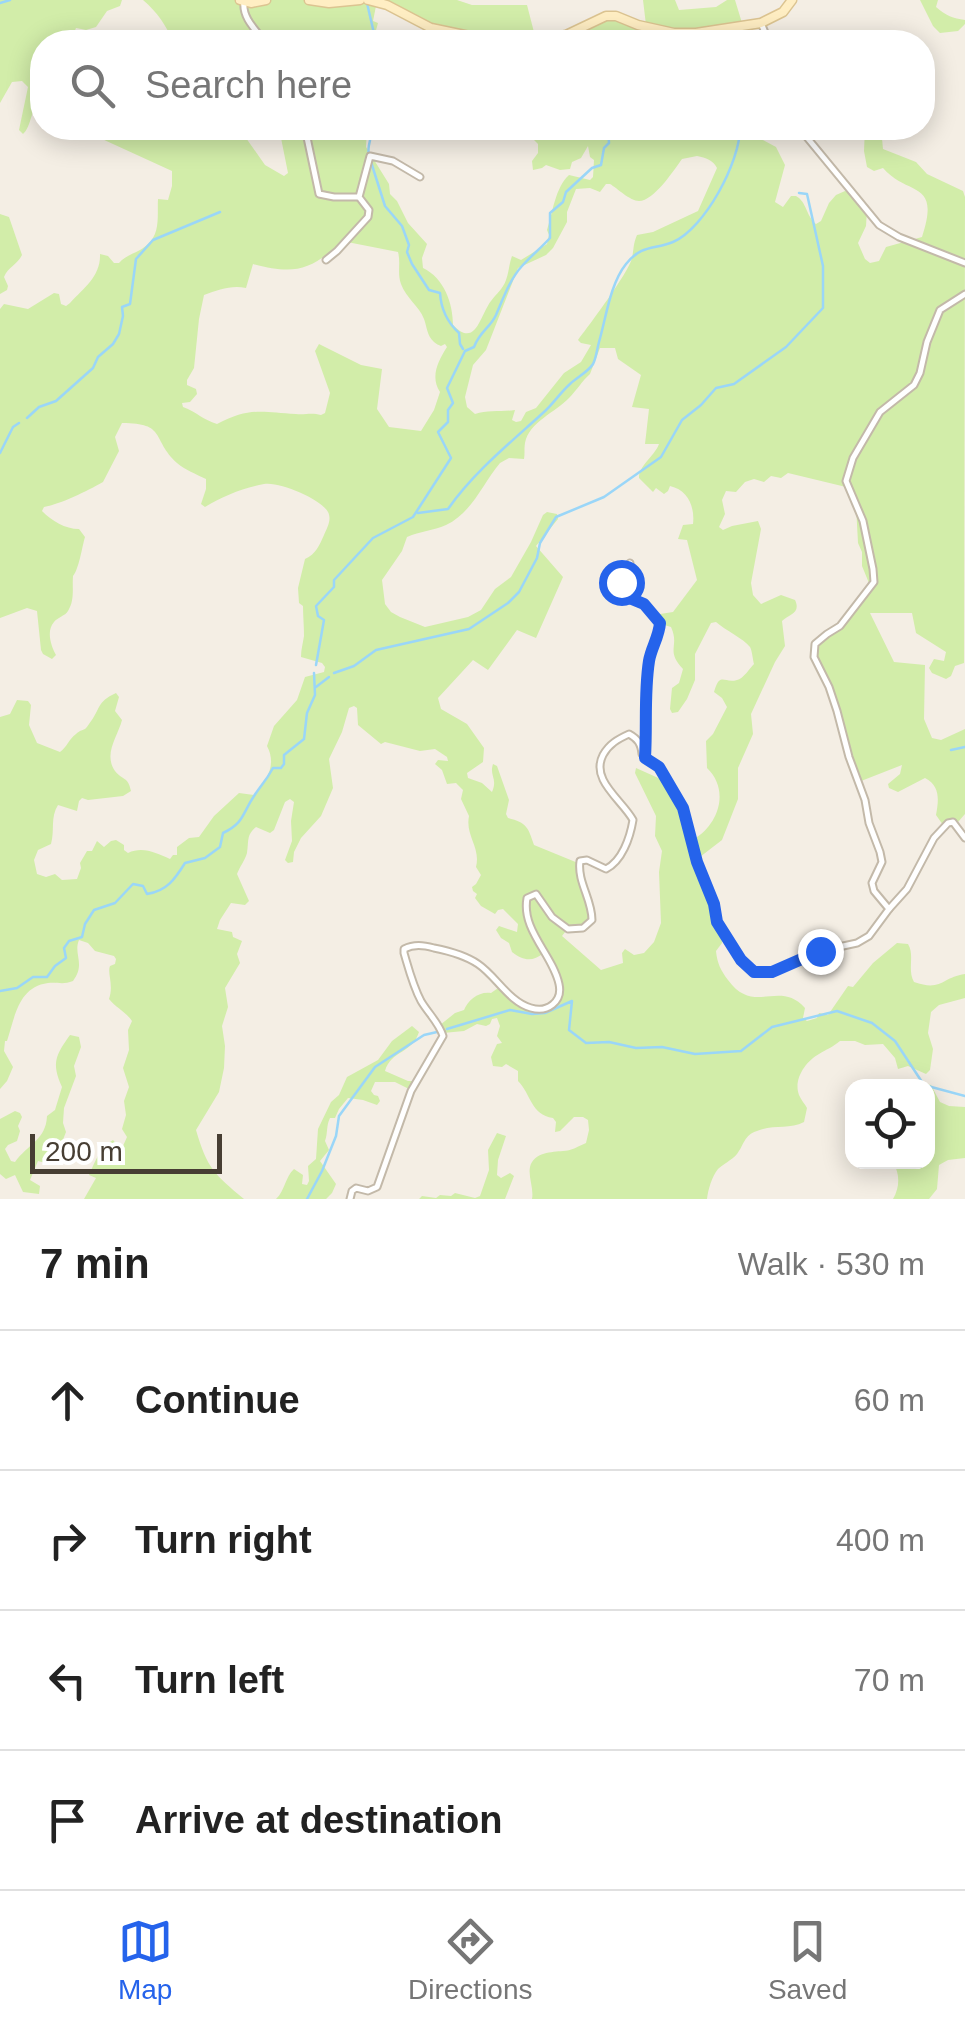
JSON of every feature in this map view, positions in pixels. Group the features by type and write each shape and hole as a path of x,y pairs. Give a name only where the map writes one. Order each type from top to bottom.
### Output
{"street":[{"path":"255,30 242,1 266,0"},
{"path":"309,0 391,2 430,28 440,30"},
{"path":"718,30 761,24 783,12 792,0"},
{"path":"577,30 606,16 660,30"},
{"path":"761,24 764,30"},
{"path":"308,140 319,194 358,197 369,210 368,217 326,260"},
{"path":"811,140 879,225 965,263"},
{"path":"358,197 370,156 394,161 420,176"},
{"path":"889,910 874,891 872,883 882,862 880,852 868,823 865,800 838,711 814,657 815,644 840,626 874,582 863,521 846,482 853,458 880,412 914,385 940,310 965,294"},
{"path":"630,562 621,591 644,604 660,623 646,682 645,758"},
{"path":"350,1199 356,1188 368,1192 377,1188 411,1091 443,1036 414,986 404,949 423,945 452,952 477,963 516,1000 533,1010 552,1007 560,985 533,931 526,907 528,898 536,894 552,917 568,929 583,928 592,920 592,907 578,868 580,861 587,860 606,869 614,865 630,836 633,820 600,772 600,762 612,744 629,734 641,745 645,758 659,767 683,808 717,922 741,960 754,972 772,972 820,951 857,943 868,936 906,890 934,838 948,823 957,825 965,838"}],"green space":[{"path":"0,0 122,0 120,6 107,11 96,27 30,30 30,122 23,134 19,130 28,87 22,81 12,82 0,103"},
{"path":"143,0 457,0 472,5 527,5 533,30 443,30 377,1 373,21 378,23 376,30 166,30"},
{"path":"643,0 675,0 679,10 716,7 735,0 742,23 693,30 647,26 646,30 578,30 606,15 646,25"},
{"path":"920,0 938,0 936,7 965,20 965,24 958,31 940,33"},
{"path":"104,140 247,140 265,165 284,176 288,173 281,140 366,140 366,147 389,184 390,194 427,244 423,268 437,278 446,292 453,325 467,333 477,327 503,286 512,256 521,260 547,244 547,230 564,180 569,175 590,180 593,177 594,160 588,146 570,169 546,165 533,170 532,161 538,153 534,140 763,140 776,147 785,165 775,202 783,207 791,196 796,196 816,224 836,195 854,193 867,210 866,226 858,243 870,263 879,261 886,247 922,237 927,206 925,197 883,168 874,171 867,167 864,140 882,140 883,149 916,162 927,174 963,191 964,663 955,666 946,679 932,673 929,668 934,659 944,661 946,652 916,633 912,613 870,613 894,662 925,665 924,719 932,738 941,740 965,729 965,814 958,822 950,820 943,825 936,815 936,789 925,778 898,792 889,788 902,765 856,783 835,709 812,652 871,588 862,566 856,505 846,487 788,473 781,478 771,476 764,482 745,482 736,492 726,491 722,500 725,514 719,527 723,530 758,521 761,529 751,583 753,595 761,604 781,595 795,600 797,608 782,621 785,646 751,714 753,734 738,768 738,799 722,840 696,860 713,891 717,924 723,936 716,951 726,977 747,995 786,996 795,1000 805,1008 803,1018 807,1021 817,1018 819,1013 828,1015 848,986 853,987 897,943 908,944 910,948 914,982 936,985 965,974 965,998 939,1005 931,1012 928,1033 933,1049 926,1074 908,1066 898,1069 895,1058 883,1044 840,1041 814,1057 799,1077 799,1095 807,1108 804,1122 749,1135 737,1154 716,1172 707,1199 532,1199 532,1162 544,1154 586,1143 588,1120 574,1117 555,1132 556,1122 536,1108 518,1081 518,1071 506,1064 493,1066 491,1057 497,1044 502,1043 497,1036 497,1018 486,1026 477,1024 464,1031 443,1033 440,1025 464,1010 474,997 501,986 527,1006 549,1008 561,997 559,980 544,953 528,959 512,952 496,930 499,926 517,932 518,924 503,909 495,914 475,898 472,887 481,875 476,867 469,816 461,799 463,790 456,783 447,784 435,764 438,760 448,761 447,757 435,749 420,751 381,744 358,725 354,706 349,708 329,759 333,788 321,816 301,838 293,862 285,860 292,841 294,802 290,799 285,802 274,830 270,833 256,827 251,833 237,874 249,901 245,905 231,903 217,929 232,932 233,937 242,941 237,954 240,963 225,988 228,1007 222,1026 224,1068 219,1092 196,1130 213,1169 244,1199 84,1199 96,1178 89,1175 101,1151 113,1140 123,1146 127,1137 122,1129 129,1087 123,1068 132,1021 109,999 109,969 116,959 79,940 79,969 73,981 38,986 19,1004 4,1051 13,1067 0,1089 0,717 10,714 17,700 28,701 29,725 37,743 60,752 87,727 105,700 116,693 119,697 115,711 122,720 110,758 131,791 123,796 82,798 77,811 58,805 51,844 38,850 34,860 37,874 77,879 80,863 97,841 104,847 116,840 128,853 144,850 170,859 177,855 177,847 189,838 199,837 214,816 239,793 254,795 269,772 267,746 274,726 297,700 305,677 324,672 325,667 301,657 303,606 299,603 298,588 305,559 317,549 328,527 328,512 309,497 271,484 241,490 205,507 201,504 206,479 177,463 152,429 136,424 122,423 115,437 119,451 103,482 42,511 59,524 79,529 85,537 73,576 70,607 50,630 56,655 52,659 41,650 37,611 27,608 0,618 0,309 4,304 28,309 54,293 66,306 95,275 100,254 119,263 147,245 156,229 158,199 168,200 172,171","holes":["697,156 717,168 698,211 653,232 637,235 624,275 578,340 591,345 581,362 564,373 536,408 516,422 512,420 515,410 475,414 467,407 465,397 473,365 486,350 518,268 553,248 567,222 576,189 600,192 610,184 632,199 645,200 682,159","342,241 398,252 403,289 422,314 432,340 447,347 435,375 440,392 421,431 389,427 377,409 382,369 361,365 319,344 315,351 330,393 321,415 256,412 217,424 183,407 182,403 190,402 197,394 187,380 194,368 204,295 246,288 253,264 301,268 321,259","600,348 615,348 618,359 641,375 632,407 649,409 645,444 659,444 639,478 653,492 656,488 664,494 670,486 681,491 693,511 693,524 683,525 678,539 687,540 697,580 673,612 660,614 661,624 671,627 675,657 683,669 679,683 672,688 672,713 678,712 687,699 695,680 695,654 711,623 716,622 747,644 754,664 739,679 720,680 714,692 727,707 706,741 707,768 720,796 715,816 703,833 694,839 679,800 665,781 636,768 656,816 655,836 662,851 661,923 654,942 644,953 634,955 625,949 623,963 601,970 562,936 569,927 588,925 593,916 578,863 534,845 526,827 508,818 509,800 497,766 493,764 492,792 468,778 467,773 483,762 484,748 467,724 441,709 438,698 473,660 488,670 517,630 536,638 563,577 536,546 558,519 557,514 543,515 511,577 495,589 481,610 468,617 425,627 400,617 385,604 382,580 407,537 455,520 500,463 509,458 524,459 525,443 532,429 590,374"]},
{"path":"0,214 9,217 22,255 4,277 8,286 0,294"},
{"path":"412,1026 419,1032 416,1039 392,1059 385,1071 416,1081 411,1090 395,1082 375,1082 371,1091 378,1096 377,1105 348,1098 335,1118 330,1118 325,1141 329,1150 320,1161 336,1184 332,1193 326,1199 276,1199 294,1169 303,1175 302,1184 307,1185 308,1166 316,1159 318,1129 347,1077 378,1060 392,1041"},
{"path":"70,1035 79,1037 81,1047 64,1108 66,1132 53,1165 38,1161 30,1180 40,1186 39,1194 23,1192 15,1175 6,1179 0,1174 0,1119 15,1111 22,1117 17,1141 5,1149 15,1162 40,1136 47,1116 55,1110 62,1087 57,1059"},
{"path":"935,1093 940,1102 965,1107 965,1158 939,1165 937,1189 929,1199 893,1199 897,1171 935,1169"},
{"path":"497,1133 506,1136 497,1175 514,1176 505,1199 419,1199 455,1193 480,1196 489,1170 488,1150"}],"waterway":[{"path":"0,3 10,0"},
{"path":"367,3 373,30"},
{"path":"369,155 370,140"},
{"path":"316,665 324,620 318,616 316,606 373,538 413,517 451,458 438,432 448,422 448,410 453,403 447,388 465,351 474,347 494,319 518,271 550,238 550,213 563,202 566,192 592,168 601,165 609,140"},
{"path":"418,513 448,509 481,470 591,367 612,291 626,264 637,253 673,242 697,223 727,175 738,140"},
{"path":"371,162 385,206 402,226 412,264 429,290 440,293 445,315 459,333 463,349"},
{"path":"334,673 354,666 376,650 469,629 508,603 519,592 556,517 604,497 661,457 682,420 716,388 734,384 786,347 823,308 823,266 807,194 799,193"},
{"path":"27,418 39,407 56,401 113,344 119,334 122,307 130,304 136,259 153,240 220,212"},
{"path":"0,453 19,423"},
{"path":"0,991 17,988 33,977 47,977 66,958 64,948 69,941 82,937 94,910 115,903 133,884 143,886 147,894 160,890 185,863 205,858 220,847 223,833 239,822 273,768 281,768 284,755 304,739 307,713 315,695 314,673"},
{"path":"316,687 329,677"},
{"path":"951,750 965,747"},
{"path":"447,1029 510,1010 545,1013 572,1001 569,1030 586,1043 662,1047 695,1054 741,1051 772,1027 837,1011 872,1023 895,1041 924,1085 965,1096"},
{"path":"307,1199 336,1136 339,1116 375,1067 424,1035 437,1032"}],"route":[{"path":"621,582 621,591 644,604 660,623 646,682 645,758 659,767 683,808 717,922 741,960 754,972 772,972 820,951"}]}
